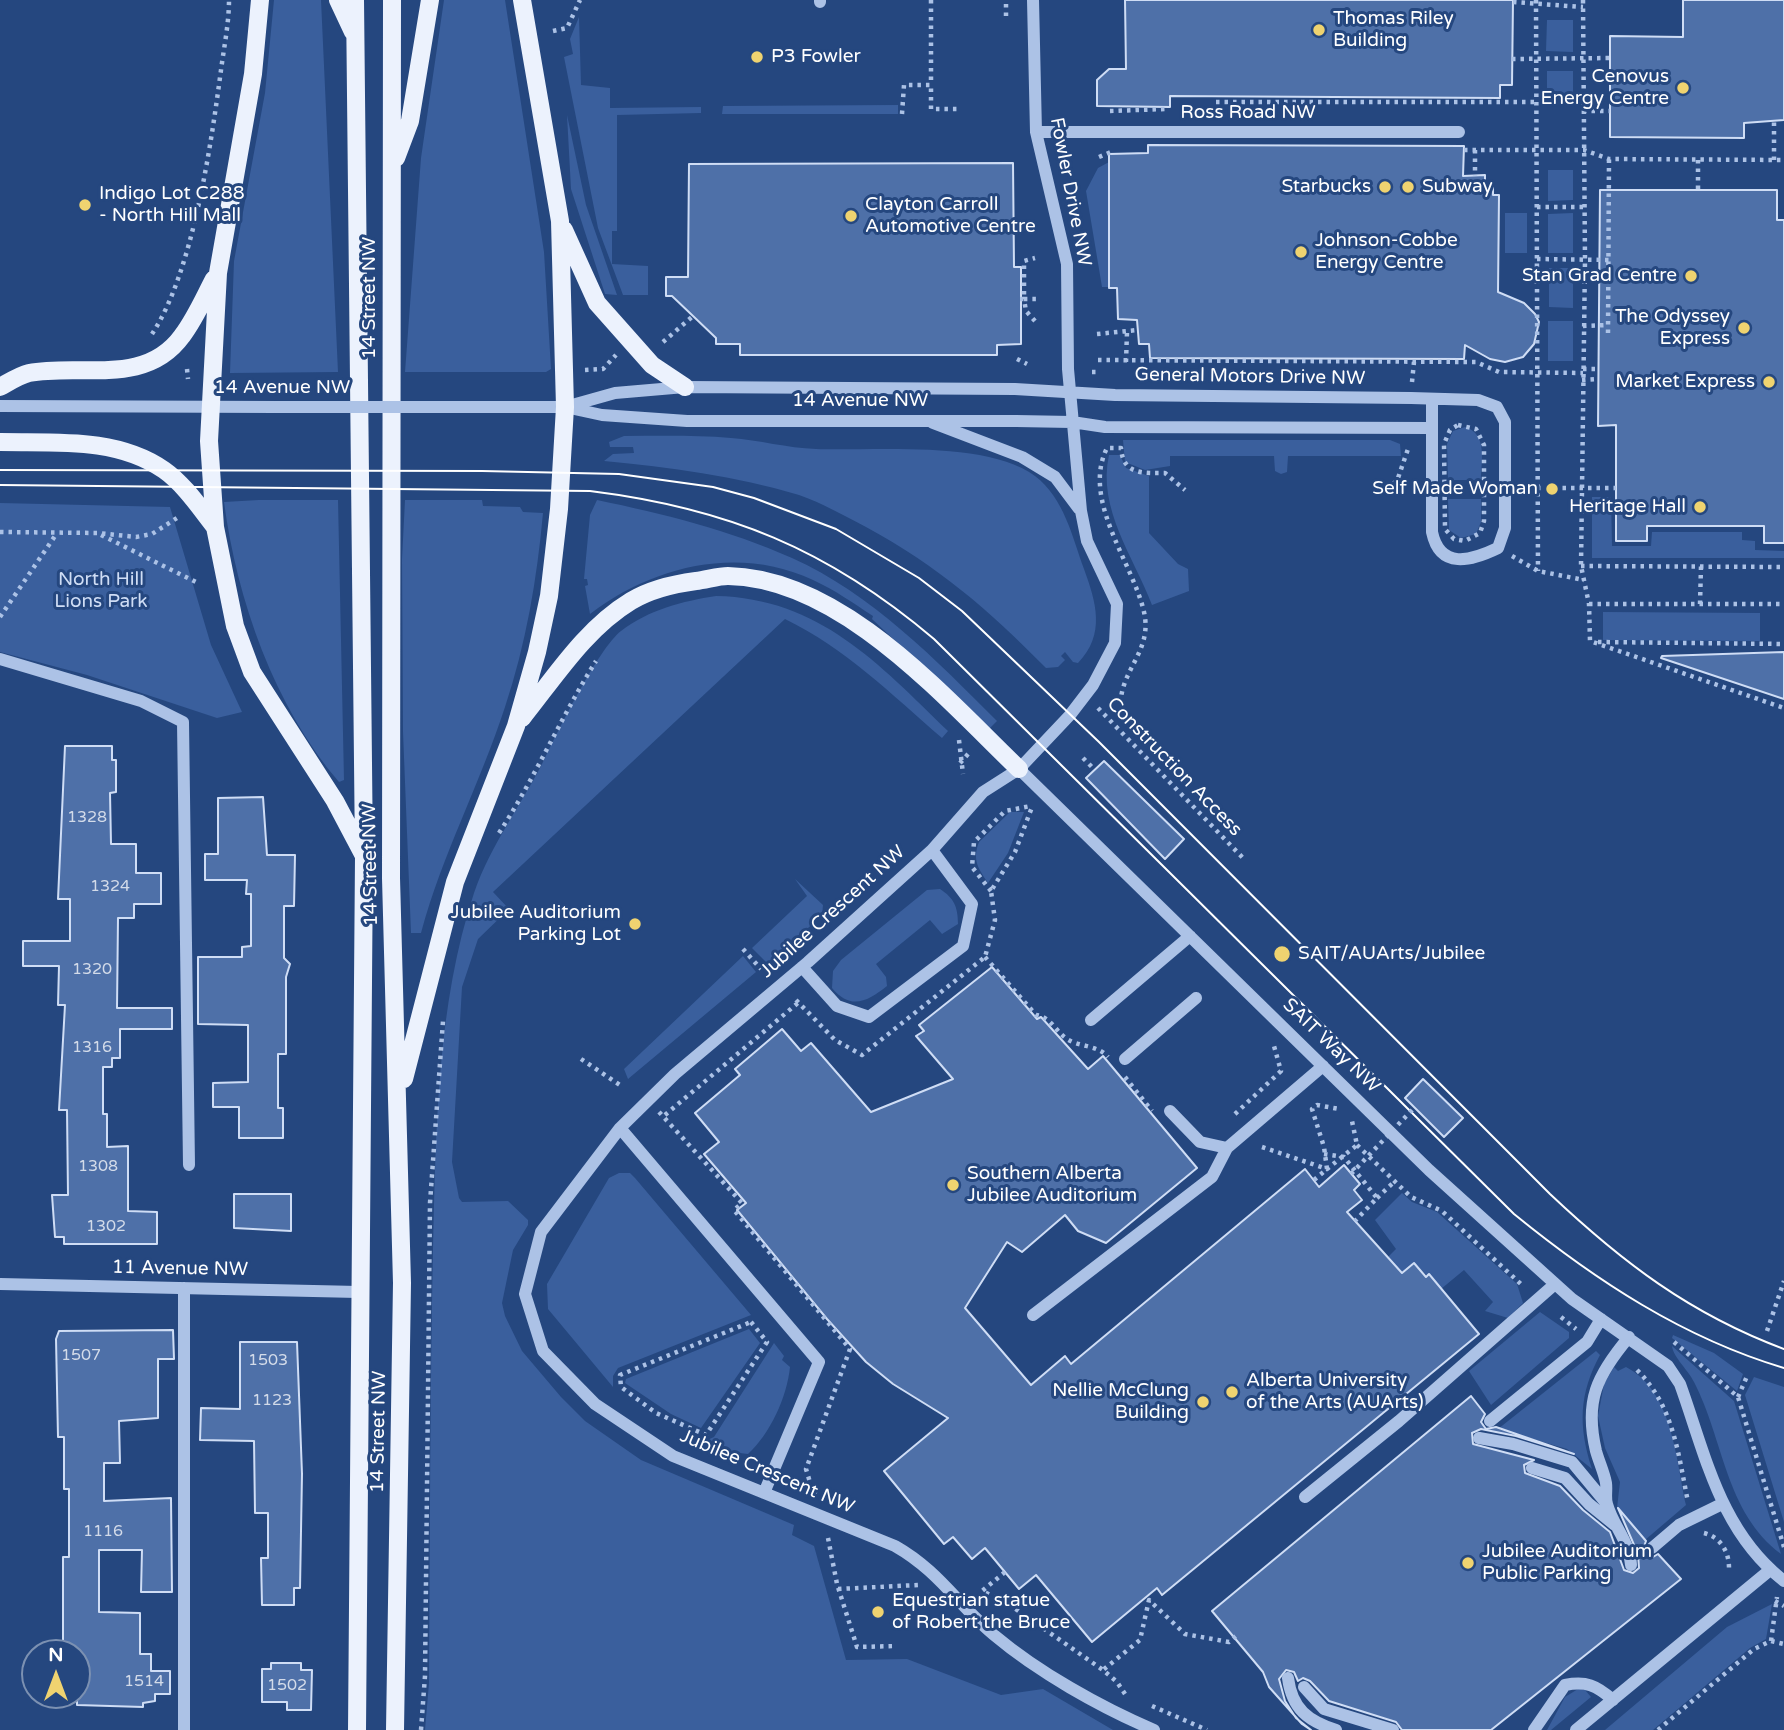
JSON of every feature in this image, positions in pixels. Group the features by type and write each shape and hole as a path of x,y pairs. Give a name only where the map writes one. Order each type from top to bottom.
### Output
{"main road":[{"path":"260,0 253,74 218,273 209,441 215,527 235,626 252,672 335,801 364,857"},
{"path":"338,0 355,36"},
{"name":"14 Street NW","path":"355,0 364,857 358,1292 358,1730"},
{"name":"14 Street NW","path":"391,0 391,878 402,1283 395,1730"},
{"path":"391,171 410,121 430,0"},
{"path":"399,1100 455,882 516,726 549,596 559,509 565,407 560,221 522,0"},
{"path":"560,221 597,303 652,365 685,387"},
{"path":"0,387 28,373 116,371 141,366 166,352 181,338 218,273"},
{"path":"0,442 82,443 136,455 165,471 215,527"},
{"path":"516,726 593,630 631,601 666,586 728,576 788,586 836,610 866,629 1019,769"}],"street":[{"name":"Fowler Drive NW","path":"1033,0 1036,132 1067,264 1069,391"},
{"name":"Ross Road NW","path":"1036,132 1459,132"},
{"name":"14 Avenue NW","path":"565,407 615,393 685,387 1069,391"},
{"name":"General Motors Drive NW","path":"1069,391 1115,395 1478,400 1497,407 1505,422 1505,528 1498,548"},
{"path":"1019,769 1086,695 1115,643 1117,604 1087,541 1081,511 1069,391"},
{"path":"1432,399 1432,532 1435,546 1445,555 1474,560 1498,548"},
{"name":"14 Avenue NW","path":"0,406 565,407 602,415 687,421 1072,422"},
{"path":"926,420 1022,457 1055,477 1081,511"},
{"path":"1072,422 1105,427 1431,428"},
{"path":"0,659 141,701 183,722 189,1165"},
{"name":"Jubilee Crescent NW","path":"1019,769 983,792 932,850 802,967 675,1074 620,1128 541,1232 525,1294 542,1351 595,1404 673,1455 895,1546 922,1561 993,1634 1073,1689 1154,1730"},
{"name":"SAIT Way NW","path":"1019,769 1429,1170 1555,1284 1668,1366 1680,1384 1722,1504 1737,1532 1770,1570 1784,1581"},
{"path":"802,967 837,1006 869,1017 963,946 972,904 932,850"},
{"path":"1091,1020 1191,936"},
{"path":"1119,1061 1196,998"},
{"path":"1033,1315 1212,1177 1227,1148 1324,1066"},
{"path":"1170,1111 1200,1142 1227,1148"},
{"path":"620,1128 818,1362 764,1493"},
{"name":"11 Avenue NW","path":"0,1284 358,1292"},
{"path":"1305,1497 1399,1421 1555,1284"},
{"path":"184,1288 184,1730"},
{"path":"1490,1421 1587,1342 1601,1319"},
{"path":"1606,1503 1606,1483 1592,1431 1590,1407 1596,1384 1610,1358 1629,1337"},
{"path":"1479,1438 1513,1444 1572,1462 1606,1503 1631,1552 1631,1565"},
{"path":"1532,1468 1565,1478 1589,1504 1618,1527"},
{"path":"1652,1548 1679,1525 1722,1504"},
{"path":"1576,1730 1770,1570"},
{"path":"1288,1678 1290,1697 1314,1723 1336,1730"},
{"path":"1534,1730 1565,1685 1584,1682 1600,1689 1612,1700"},
{"path":"1304,1687 1324,1709 1392,1730"}],"path":[{"path":"151,334 180,276 214,125 229,0"},
{"path":"553,31 567,28 580,0"},
{"path":"931,0 931,109 960,109"},
{"path":"1006,0 1006,16"},
{"path":"1583,0 1585,260 1581,566 1589,604 1590,641"},
{"path":"1513,2 1536,1 1546,6 1583,7"},
{"path":"1536,1 1538,571"},
{"path":"1512,58 1610,58"},
{"path":"902,114 904,85 931,85"},
{"path":"1216,102 1536,102"},
{"path":"1583,111 1610,111"},
{"path":"1774,120 1774,160"},
{"path":"1464,150 1584,150 1609,159 1784,160"},
{"path":"1475,150 1475,176"},
{"path":"1608,333 1609,159"},
{"path":"1698,160 1698,190"},
{"path":"1537,207 1585,207"},
{"path":"1035,258 1024,261 1022,299 1026,311 1035,321"},
{"path":"1537,259 1609,260"},
{"path":"1022,299 1038,299"},
{"path":"663,342 693,316"},
{"path":"1583,326 1608,325"},
{"path":"1097,334 1138,330"},
{"path":"1126,362 1127,332"},
{"path":"577,370 603,369 617,355"},
{"path":"1017,359 1027,365"},
{"path":"1098,360 1476,362 1499,372 1598,369"},
{"path":"1412,382 1415,362"},
{"path":"187,369 188,379"},
{"path":"603,369 603,375"},
{"path":"1582,380 1598,379"},
{"path":"1458,425 1476,429 1484,445 1484,521 1480,533 1465,541 1454,539 1445,529 1444,444 1450,430 1458,425"},
{"path":"1122,720 1119,706 1121,685 1143,647 1145,616 1138,590 1107,519 1101,484 1101,458 1107,448 1121,448 1123,463 1128,468 1141,473 1165,473 1185,490"},
{"path":"1388,491 1398,478 1408,449"},
{"path":"1538,488 1616,488"},
{"path":"0,532 98,533 136,537 152,534 180,516"},
{"path":"0,617 57,532"},
{"path":"98,533 200,584"},
{"path":"1498,548 1538,571 1584,580"},
{"path":"1581,566 1784,567"},
{"path":"1700,604 1701,566"},
{"path":"1589,604 1784,604"},
{"path":"1590,641 1784,644"},
{"path":"1590,641 1784,708"},
{"path":"495,839 527,788 555,732 598,658"},
{"name":"Construction Access","path":"1086,695 1243,858"},
{"path":"954,730 959,737 963,774"},
{"path":"960,764 969,753"},
{"path":"1083,758 1095,770"},
{"path":"991,891 972,867 974,842 1005,811 1032,806"},
{"path":"743,948 761,969"},
{"path":"985,957 1037,1015 1045,1016 1067,1039 1103,1051 1119,1061"},
{"path":"665,1115 799,1002"},
{"path":"421,1730 425,1676 430,1203 443,1018"},
{"path":"581,1059 620,1086"},
{"path":"1227,1120 1281,1071"},
{"path":"1121,1073 1156,1115"},
{"path":"1327,1169 1321,1132 1312,1109 1317,1105 1343,1111"},
{"path":"1351,1174 1414,1108"},
{"path":"1352,1115 1357,1144 1411,1197 1442,1211 1523,1286"},
{"path":"1314,1180 1357,1144"},
{"path":"1262,1147 1327,1169"},
{"path":"1324,1154 1344,1157 1377,1198"},
{"path":"1355,1221 1395,1181"},
{"path":"1767,1331 1784,1281"},
{"path":"751,1322 767,1342 706,1435 656,1413 621,1387 620,1375 751,1322"},
{"path":"1674,1342 1738,1397 1784,1547"},
{"path":"1631,1364 1656,1390 1669,1416 1688,1502"},
{"path":"1738,1397 1748,1374"},
{"path":"1696,1531 1711,1535 1722,1543 1729,1558 1729,1567"},
{"path":"830,1558 857,1647 897,1646"},
{"path":"1005,1572 982,1591 1007,1603 1103,1670 1117,1682 1122,1693 1134,1698"},
{"path":"838,1589 904,1587 938,1578"},
{"path":"1103,1670 1140,1640 1149,1600 1185,1634 1229,1642 1236,1636"},
{"path":"1771,1641 1775,1601 1784,1606"},
{"path":"1658,1730 1754,1649 1771,1641 1784,1644"},
{"path":"1146,1703 1207,1730"}],"green space":[{"path":"274,0 321,0 338,372 230,373 234,261 265,93"},
{"path":"444,0 505,0 544,252 551,369 546,372 405,372 421,158"},
{"path":"579,17 581,85 610,88 610,108 701,107 701,113 617,115 617,231 612,231 612,264 648,266 648,295 623,295 598,228 564,57 573,54 570,39"},
{"path":"1547,20 1573,20 1573,52 1546,51"},
{"path":"1547,71 1573,71 1573,101 1547,101"},
{"path":"898,105 898,114 722,114 723,106"},
{"path":"567,115 586,205 617,295 605,294 571,189"},
{"path":"1109,162 1109,287 1102,287 1086,191 1098,168"},
{"path":"1548,170 1573,170 1573,200 1548,201"},
{"path":"1505,213 1527,213 1527,253 1505,253"},
{"path":"1573,213 1573,253 1548,253 1548,214"},
{"path":"1549,268 1573,268 1573,308 1549,307"},
{"path":"1548,321 1573,321 1573,361 1548,361"},
{"path":"1465,427 1477,436 1480,442 1481,480 1448,480 1447,444 1453,431"},
{"path":"624,436 718,437 816,449 960,452 1014,465 1035,476 1045,485 1066,518 1095,606 1092,641 1078,663 1073,662 1065,652 1061,656 1065,660 1058,667 1046,668 962,590 866,527 816,502 775,488 702,473 604,461 613,454 634,453 633,447 610,447 609,442"},
{"path":"1123,440 1390,440 1400,444 1401,456 1288,456 1287,472 1281,474 1275,471 1274,456 1170,456 1170,466 1145,470 1125,462"},
{"path":"1109,455 1120,455 1126,468 1149,476 1149,533 1178,564 1188,569 1189,591 1152,605 1113,514 1108,494"},
{"path":"1592,497 1611,497 1612,546 1651,546 1652,532 1742,532 1742,540 1755,541 1755,550 1784,551 1784,558 1592,558"},
{"path":"1448,499 1481,499 1481,522 1476,534 1461,538 1449,530"},
{"path":"338,500 344,780 339,782 295,720 277,686 249,614 238,576 224,502"},
{"path":"405,500 482,500 483,506 520,507 523,512 543,513 530,611 519,659 495,736 439,876 421,933 411,933 403,732 402,559"},
{"path":"597,500 720,531 768,548 821,573 876,609 902,630 997,721 989,729 872,619 873,616 821,584 784,569 726,563 697,566 668,573 641,584 590,614 585,586 588,585 587,579 584,579 590,515"},
{"name":"North Hill Lions Park","path":"0,503 170,507 211,645 242,712 217,718 87,675 0,652"},
{"path":"716,596 753,600 786,609 816,622 871,659 948,731 942,738 848,658 785,619 493,892 509,909 478,939 462,987 452,1162 459,1198 462,1202 508,1201 528,1220 528,1225 513,1250 502,1303 505,1316 522,1351 585,1421 641,1460 794,1525 792,1535 814,1546 846,1660 907,1659 1001,1695 1043,1689 1113,1730 425,1730 429,1683 432,1303 438,1113 446,1023 462,936 474,893 489,858 601,655 621,631 643,617 679,604"},
{"path":"1603,612 1760,613 1760,641 1603,640"},
{"path":"1010,812 1024,812 1008,853 988,883 977,864 977,848 979,842"},
{"path":"795,879 823,905 822,916 767,963 752,948 807,896"},
{"path":"940,889 954,904 958,924 942,934 930,920 876,964 886,977 887,986 873,996 860,1001 846,1000 832,988 833,971 841,960 927,890"},
{"path":"743,956 756,972 628,1079 624,1069"},
{"path":"619,1173 630,1173 635,1178 751,1315 618,1368 613,1376 613,1387 548,1309 547,1284 609,1178"},
{"path":"1402,1193 1412,1202 1437,1212 1517,1284 1523,1303 1508,1318 1485,1311 1493,1302 1464,1270 1441,1289 1414,1263 1393,1280 1380,1265 1396,1249 1375,1220"},
{"path":"1540,1312 1569,1332 1569,1338 1491,1405 1469,1371"},
{"path":"749,1329 760,1343 701,1428 671,1414 625,1383 626,1379"},
{"path":"1673,1335 1714,1353 1743,1374 1737,1391 1672,1338"},
{"path":"774,1343 784,1356 782,1360 790,1367 788,1379 770,1426 756,1446 748,1454 731,1452 705,1441 714,1437"},
{"path":"1672,1346 1734,1401 1781,1554 1762,1537 1748,1518 1728,1474 1704,1404"},
{"path":"1596,1351 1600,1355 1588,1383 1583,1410 1584,1439 1592,1469 1567,1449 1498,1429"},
{"path":"1614,1367 1618,1371 1626,1367 1642,1378 1663,1409 1675,1448 1686,1505 1645,1540 1617,1508 1620,1482 1605,1448 1598,1416 1604,1384"},
{"path":"1754,1377 1784,1387 1784,1522 1745,1395"},
{"path":"1772,1604 1766,1639 1750,1648 1653,1730 1605,1730 1727,1627"},
{"path":"1578,1689 1585,1690 1591,1697 1551,1730 1547,1730 1565,1697"}],"building":[{"name":"Thomas Riley Building","path":"1125,0 1513,0 1512,85 1500,85 1500,98 1170,96 1170,107 1097,106 1097,80 1109,69 1126,69"},
{"name":"Cenovus Energy Centre","path":"1683,0 1784,0 1784,120 1744,123 1744,138 1610,137 1610,36 1683,37"},
{"name":"Johnson-Cobbe Energy Centre","path":"1148,145 1464,146 1463,176 1485,175 1485,185 1493,185 1493,195 1499,195 1498,292 1524,303 1535,314 1539,322 1534,344 1523,357 1505,362 1490,359 1465,345 1464,359 1150,358 1149,344 1139,344 1137,320 1118,319 1117,288 1109,288 1109,154 1148,153"},
{"name":"Clayton Carroll Automotive Centre","path":"1013,163 1014,267 1021,267 1021,344 997,345 997,355 740,355 740,344 716,344 716,338 672,296 666,296 666,277 688,277 689,164"},
{"name":"Stan Grad Centre","path":"1600,190 1777,190 1777,220 1784,220 1784,543 1764,543 1764,526 1647,526 1647,541 1616,541 1616,425 1598,426"},
{"path":"1784,652 1784,699 1661,658 1662,656"},
{"path":"65,746 112,746 112,760 116,760 116,792 110,793 111,844 136,844 136,873 161,873 161,904 134,904 134,918 118,918 117,1008 172,1008 172,1029 120,1029 120,1058 112,1058 112,1067 103,1067 103,1114 107,1114 107,1147 128,1146 128,1211 157,1212 157,1244 64,1244 64,1237 55,1237 52,1195 68,1195 67,1110 59,1110 65,1005 58,1005 59,966 23,966 23,941 70,941 70,899 58,899"},
{"path":"1104,761 1184,839 1165,859 1086,778"},
{"path":"263,797 267,855 295,855 294,906 284,906 284,958 290,964 286,977 286,1054 278,1054 278,1108 283,1108 283,1138 239,1138 239,1107 213,1107 213,1083 248,1082 248,1025 198,1024 198,957 242,957 242,947 251,946 251,894 246,894 247,880 205,880 205,854 218,854 218,798"},
{"path":"992,967 1037,1019 1041,1017 1088,1069 1103,1056 1197,1168 1106,1243 1078,1231 1065,1215 1022,1252 1007,1242 965,1308 1031,1385 1065,1356 1071,1364 1305,1169 1319,1187 1344,1165 1360,1184 1354,1190 1362,1200 1347,1212 1402,1273 1414,1263 1426,1277 1429,1274 1479,1334 1162,1595 1157,1588 1092,1642 1036,1575 1019,1589 985,1548 972,1559 953,1537 944,1544 884,1471 948,1418 893,1384 866,1362 827,1319 737,1210 746,1203 704,1154 719,1142 695,1113 740,1075 735,1069 782,1029 801,1051 811,1043 871,1112 953,1079 916,1036 924,1031 919,1025"},
{"path":"1423,1079 1463,1118 1444,1137 1405,1098"},
{"path":"234,1194 291,1194 291,1231 234,1228"},
{"path":"173,1330 174,1359 158,1359 158,1418 119,1421 120,1463 104,1463 104,1501 171,1498 172,1592 141,1592 142,1550 99,1550 99,1612 140,1613 140,1654 151,1654 151,1671 170,1671 170,1694 155,1694 155,1701 143,1703 143,1707 91,1705 91,1639 63,1639 63,1557 69,1557 69,1489 64,1489 64,1437 58,1437 56,1339 59,1331"},
{"path":"240,1342 297,1342 302,1474 300,1588 294,1588 294,1605 262,1605 261,1558 268,1558 268,1513 255,1513 254,1441 200,1440 201,1408 240,1409"},
{"name":"Jubilee Auditorium Public Parking","path":"1471,1396 1485,1414 1481,1422 1486,1429 1496,1427 1574,1454 1516,1436 1481,1429 1472,1433 1473,1444 1534,1460 1524,1465 1525,1473 1560,1486 1610,1532 1624,1570 1633,1573 1639,1568 1638,1554 1618,1508 1646,1541 1643,1549 1646,1554 1653,1557 1658,1554 1681,1579 1491,1730 1402,1730 1396,1722 1329,1701 1310,1681 1303,1678 1298,1681 1294,1672 1286,1670 1279,1679 1285,1701 1294,1715 1269,1687 1263,1672 1212,1611"},
{"path":"271,1663 301,1663 301,1670 312,1670 311,1710 287,1710 287,1702 262,1702 262,1669 271,1669"}],"tram line":[{"path":"0,470 482,471 619,474 713,487 754,498 836,529 919,578 962,611 1099,742 1577,1219 1631,1264 1688,1303 1718,1320 1784,1349"},
{"path":"0,485 590,491 687,509 774,538 815,557 855,580 934,639 1514,1214 1576,1262 1642,1304 1711,1341 1784,1368"}],"place":[{"name":"Thomas Riley Building","path":"1319,30"},
{"name":"P3 Fowler","path":"757,57"},
{"name":"Cenovus Energy Centre","path":"1683,88"},
{"name":"Starbucks","path":"1385,187"},
{"name":"Subway","path":"1408,187"},
{"name":"Indigo Lot C288 - North Hill Mall","path":"85,205"},
{"name":"Clayton Carroll Automotive Centre","path":"851,216"},
{"name":"Johnson-Cobbe Energy Centre","path":"1301,252"},
{"name":"Stan Grad Centre","path":"1691,276"},
{"name":"The Odyssey Express","path":"1744,328"},
{"name":"Market Express","path":"1769,382"},
{"name":"Self Made Woman","path":"1552,489"},
{"name":"Heritage Hall","path":"1700,507"},
{"name":"Jubilee Auditorium Parking Lot","path":"635,924"},
{"name":"SAIT/AUArts/Jubilee","path":"1282,954"},
{"name":"Southern Alberta Jubilee Auditorium","path":"953,1185"},
{"name":"Alberta University of the Arts (AUArts)","path":"1232,1392"},
{"name":"Nellie McClung Building","path":"1203,1402"},
{"name":"Jubilee Auditorium Public Parking","path":"1468,1563"},
{"name":"Equestrian statue of Robert the Bruce","path":"878,1612"}]}
